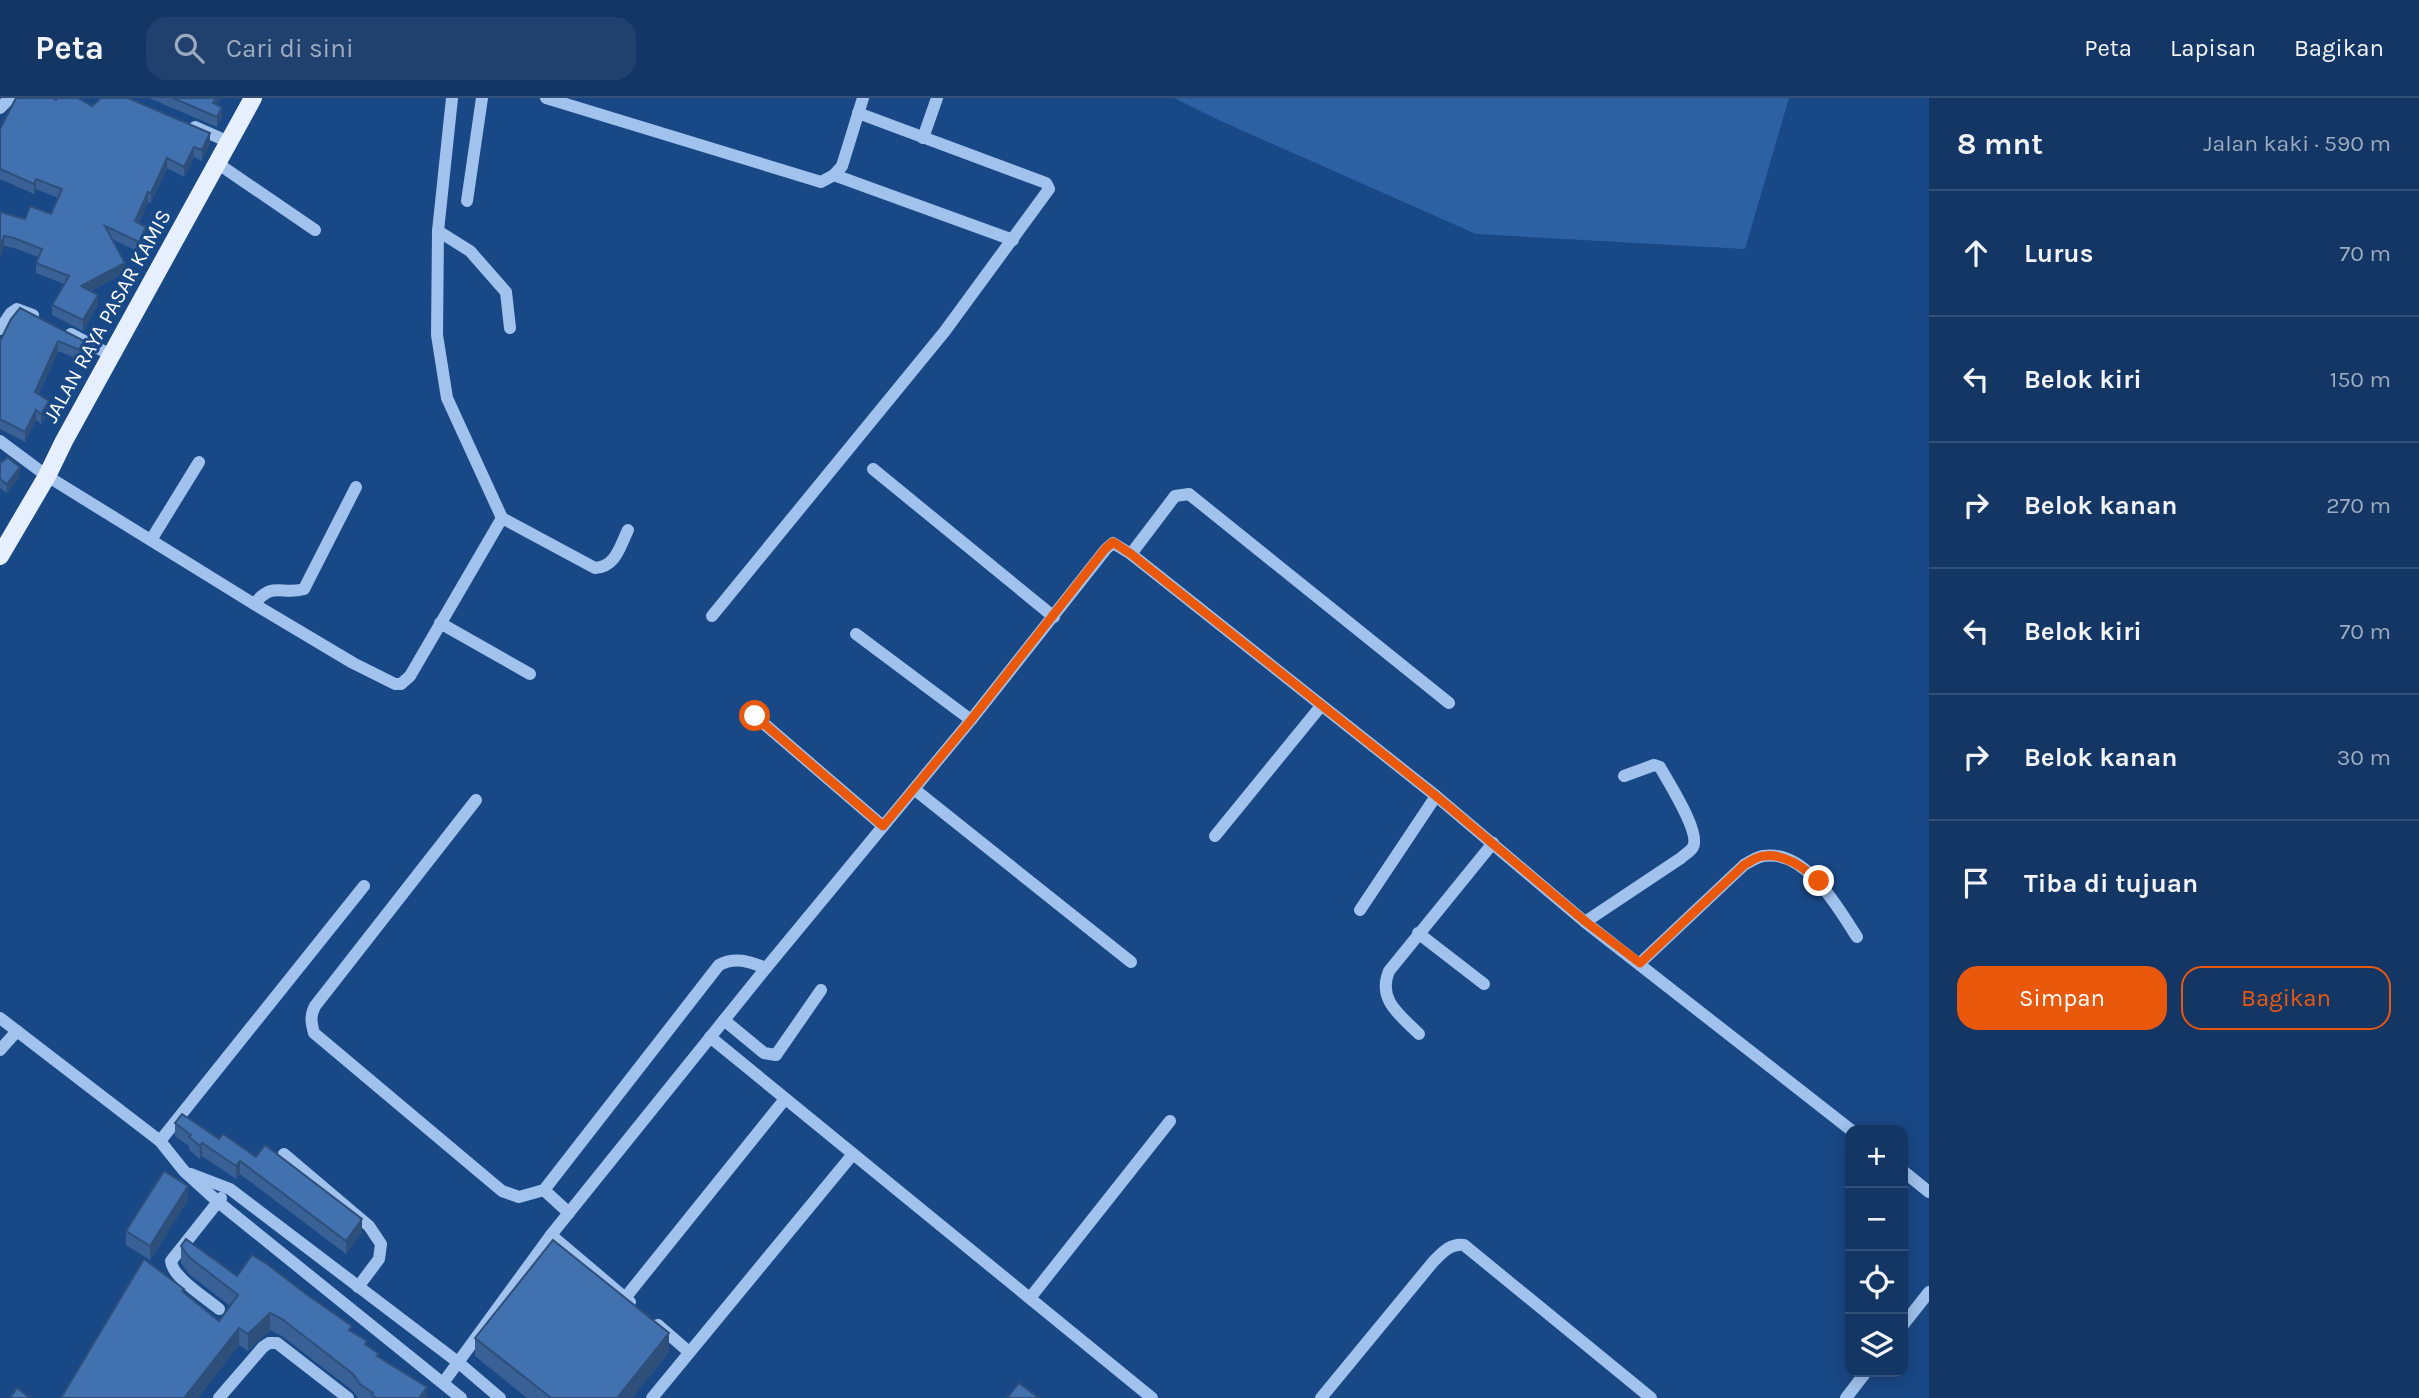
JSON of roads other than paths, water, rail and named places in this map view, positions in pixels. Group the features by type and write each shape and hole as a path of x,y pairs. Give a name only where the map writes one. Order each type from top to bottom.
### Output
{"main road":[{"name":"JALAN RAYA PASAR KAMIS","path":"0,555 47,476 253,98"}],"street":[{"path":"0,108 10,98"},
{"path":"452,98 438,231 437,335 447,398 502,518 595,568 607,567 613,561 628,530"},
{"path":"467,201 482,98"},
{"path":"546,98 821,182 834,175 842,166 863,98"},
{"path":"923,138 937,98"},
{"path":"712,616 945,331 1047,194 1048,185 858,113"},
{"path":"178,120 229,142"},
{"path":"217,163 315,230"},
{"path":"834,175 1013,240"},
{"path":"438,231 470,251 506,292 510,328"},
{"path":"0,329 17,309 111,355"},
{"path":"0,441 47,476 254,604 353,663 395,684 401,684 410,676 502,518"},
{"path":"151,540 199,462"},
{"path":"873,468 1054,617"},
{"path":"254,604 266,591 276,588 294,592 304,589 356,487"},
{"path":"1131,554 1175,496 1189,494 1449,703"},
{"path":"443,1383 551,1235 766,968 971,720 1109,545 1116,543 1436,796 1586,922 1846,1125"},
{"path":"440,623 530,674"},
{"path":"856,634 971,720"},
{"path":"1215,836 1321,706"},
{"path":"755,716 883,826"},
{"path":"1586,922 1693,848 1695,838 1691,827 1660,767 1654,765 1624,776"},
{"path":"914,789 1131,962"},
{"path":"1360,910 1436,796"},
{"path":"476,800 315,1006 310,1022 314,1032 502,1191 519,1197 544,1190 719,965 729,959 747,961 766,968"},
{"path":"1419,1034 1394,1009 1385,992 1384,982 1388,971 1493,843"},
{"path":"1640,963 1744,865 1763,856 1782,858 1803,867 1819,881 1857,937"},
{"path":"160,1141 364,886"},
{"path":"1418,933 1484,984"},
{"path":"724,1020 764,1053 776,1055 821,990"},
{"path":"0,1018 160,1141 184,1171 217,1202 461,1398"},
{"path":"0,1050 17,1031"},
{"path":"710,1037 1153,1398"},
{"path":"625,1298 785,1099"},
{"path":"1030,1298 1170,1121"},
{"path":"284,1154 369,1226 382,1244 379,1259 358,1287"},
{"path":"652,1398 853,1154"},
{"path":"184,1171 230,1189 459,1363 500,1398"},
{"path":"1908,1175 1929,1192"},
{"path":"219,1308 171,1266 175,1255 230,1189"},
{"path":"544,1190 569,1213"},
{"path":"551,1235 690,1352"},
{"path":"1321,1398 1433,1262 1456,1244 1464,1245 1651,1398"},
{"path":"1908,1319 1929,1292"},
{"path":"219,1398 269,1343 277,1343 348,1398"},
{"path":"1846,1398 1862,1377"}]}
